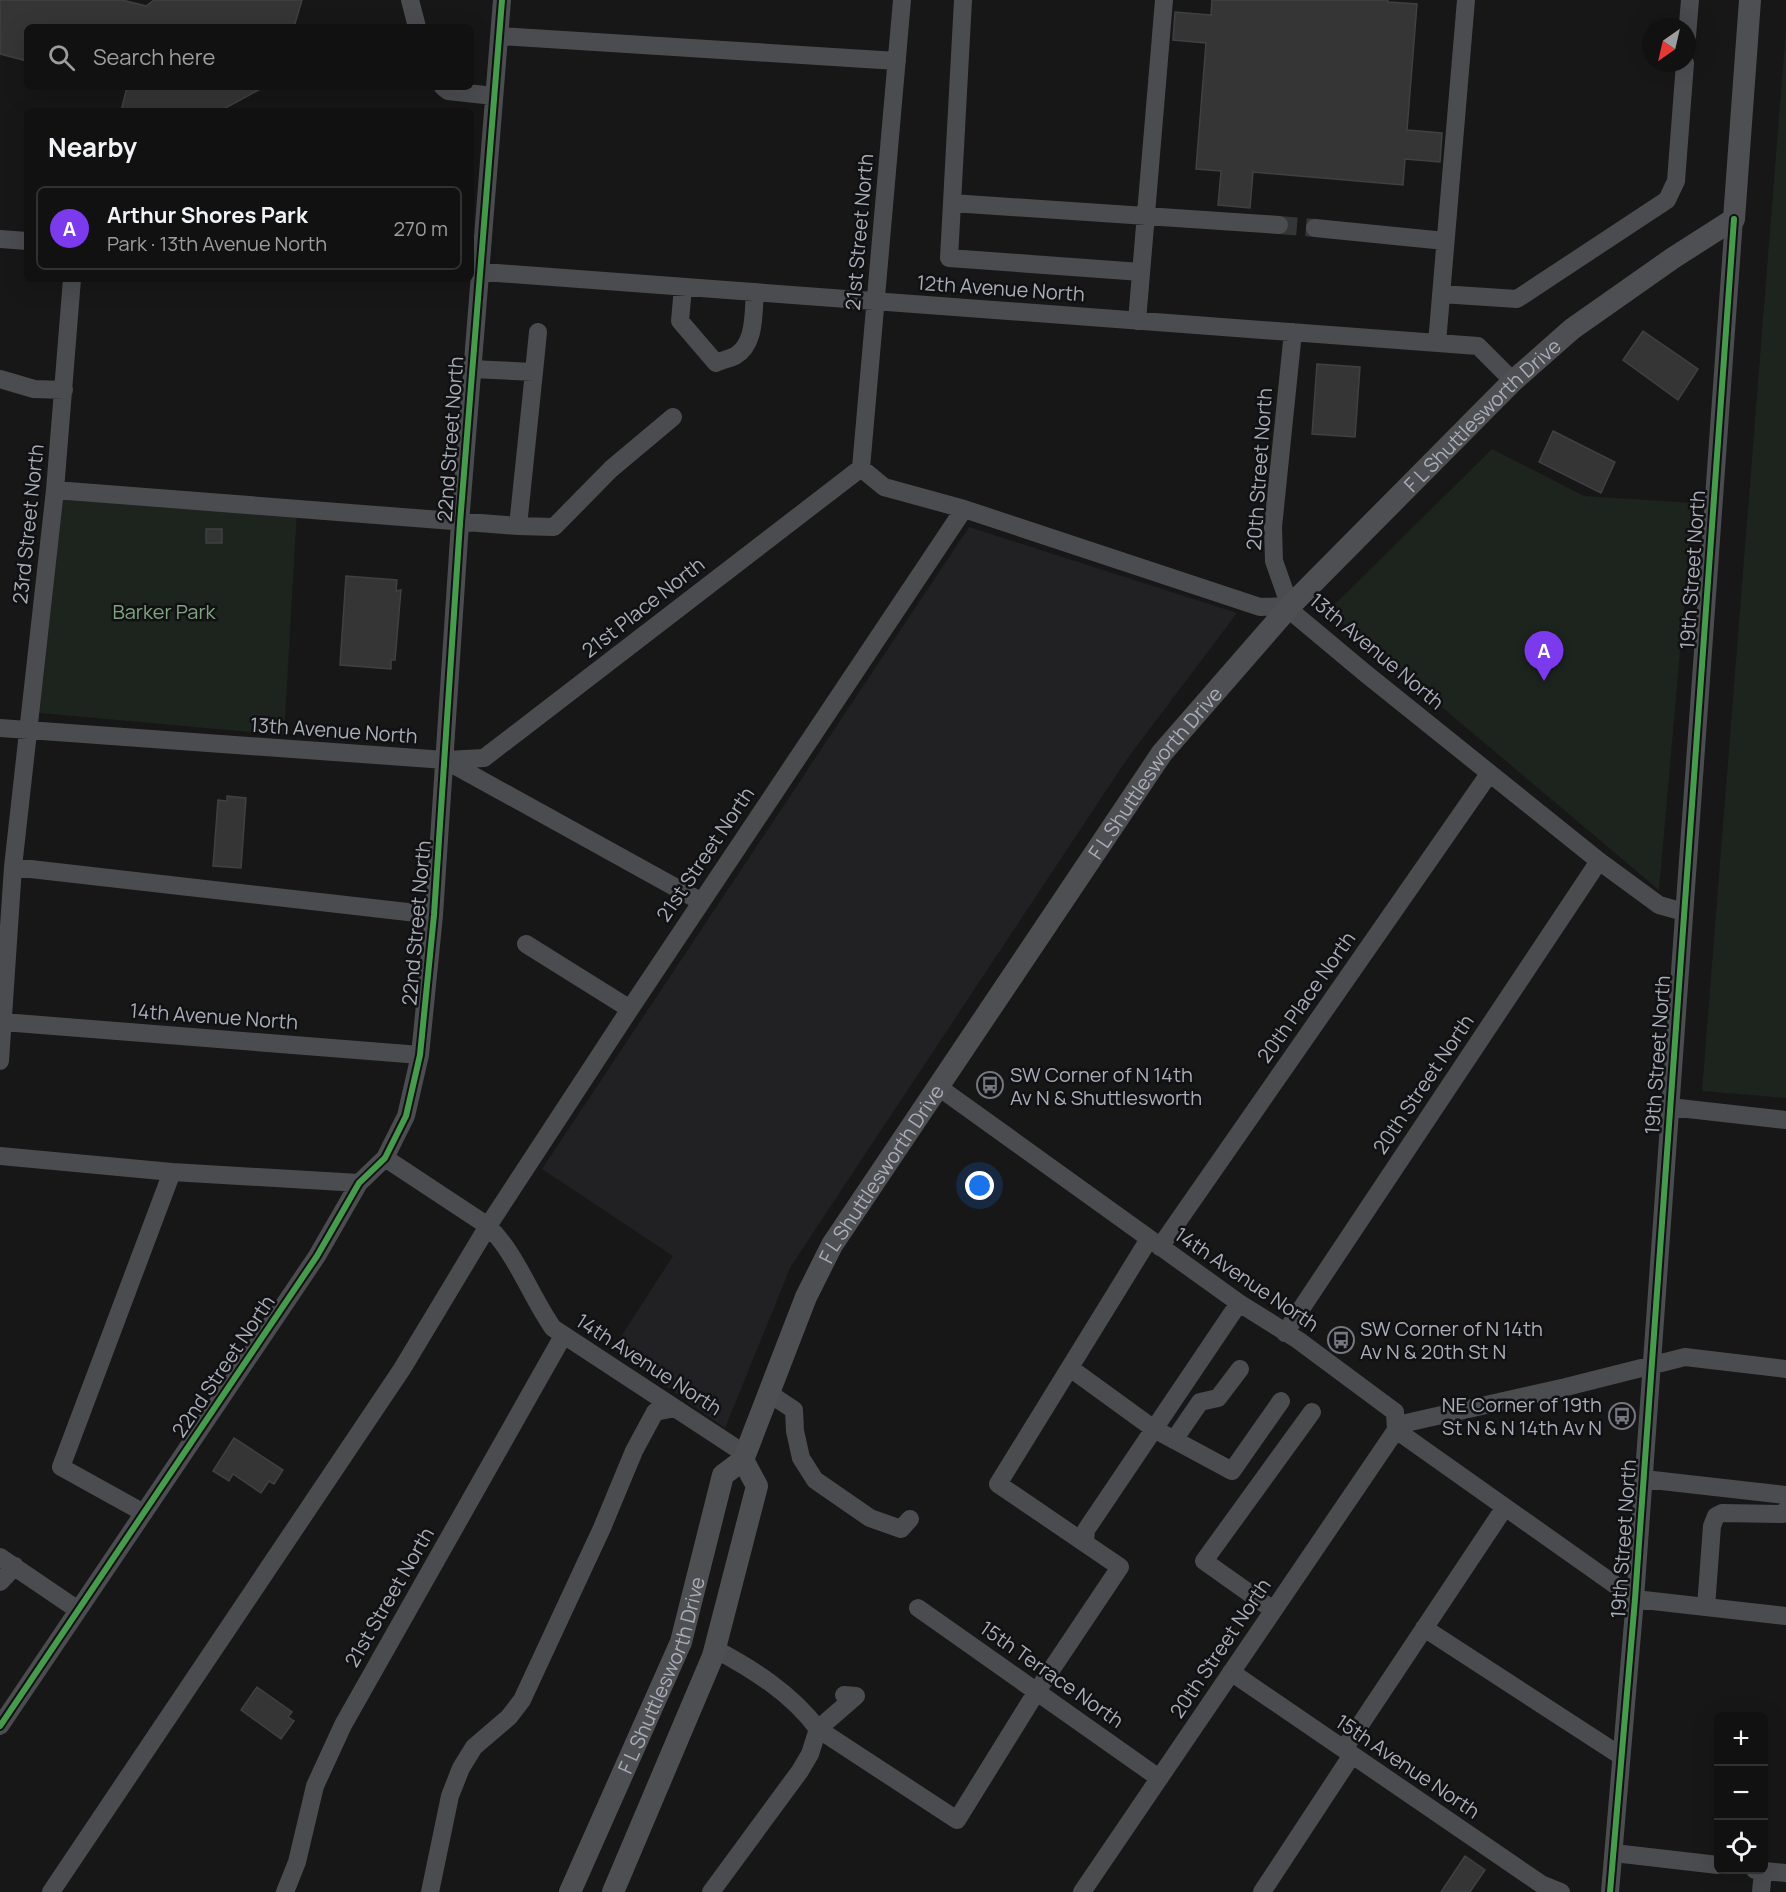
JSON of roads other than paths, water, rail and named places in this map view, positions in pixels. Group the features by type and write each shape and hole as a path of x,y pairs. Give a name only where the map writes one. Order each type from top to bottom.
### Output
{"main road":[{"name":"19th Street North","path":"1734,219 1750,0"},
{"name":"F L Shuttlesworth Drive","path":"570,1892 681,1642 723,1475 744,1457 806,1297 832,1245 1162,753 1290,606 1513,381 1572,329 1673,258 1734,219"},
{"name":"F L Shuttlesworth Drive","path":"613,1892 682,1733 715,1649 757,1486 744,1457"}],"street":[{"path":"410,0 416,24"},
{"name":"22nd Street North","path":"0,1726 317,1256 359,1183 385,1158 406,1116 420,1055 434,915 471,369 475,272 495,96 502,0"},
{"name":"21st Street North","path":"861,468 902,0"},
{"path":"963,0 949,258 1141,272"},
{"path":"1137,321 1164,0"},
{"path":"1437,343 1466,0"},
{"path":"1688,18 1690,0"},
{"path":"500,36 897,61"},
{"path":"1441,294 1517,299 1667,200 1676,181 1684,72"},
{"path":"447,90 495,96"},
{"path":"952,203 1279,225"},
{"name":"19th Street North","path":"1610,1892 1644,1479 1734,219"},
{"path":"1315,228 1445,241"},
{"path":"0,239 24,241"},
{"name":"12th Avenue North","path":"475,272 1478,346 1513,381"},
{"name":"23rd Street North","path":"0,1061 13,867 55,490 72,282"},
{"path":"683,287 680,321 716,363 737,355 748,341 753,327 755,292"},
{"path":"518,526 538,332"},
{"name":"20th Street North","path":"1290,606 1274,561 1274,527 1293,332"},
{"path":"471,369 534,372"},
{"path":"0,379 34,389 64,390"},
{"path":"55,490 460,522 554,527 611,469 673,417"},
{"name":"13th Avenue North","path":"861,468 884,487 964,509 1260,608 1290,606 1293,612 1347,658 1599,861 1659,905 1684,912"},
{"name":"21st Place North","path":"445,760 484,758 861,468"},
{"name":"21st Street North","path":"51,1892 402,1369 488,1226 700,901 964,509"},
{"name":"13th Avenue North","path":"0,728 445,760 700,901"},
{"name":"20th Place North","path":"1085,1543 998,1484 1070,1368 1154,1243 1489,774"},
{"name":"20th Street North","path":"1285,1333 1599,861"},
{"path":"13,867 434,915"},
{"path":"526,944 630,1009"},
{"name":"14th Avenue North","path":"3,1022 420,1055"},
{"name":"14th Avenue North","path":"937,1086 1239,1303 1298,1340 1395,1412 1396,1430"},
{"path":"1670,1107 1786,1120"},
{"path":"0,1156 172,1172 359,1183"},
{"name":"14th Avenue North","path":"385,1158 488,1226 504,1244 528,1283 540,1311 553,1328 675,1408 744,1457"},
{"path":"144,1513 61,1467 172,1172"},
{"path":"715,1649 750,1668 782,1692 803,1710 818,1729 957,1820 1037,1691 1120,1567 1085,1543 1086,1530 1239,1303"},
{"name":"21st Street North","path":"285,1892 297,1862 315,1786 343,1725 563,1336"},
{"path":"1786,1370 1685,1358 1406,1423 1396,1430 1635,1599 1786,1616"},
{"path":"1070,1368 1154,1429 1232,1471 1281,1401"},
{"path":"1174,1440 1200,1402 1218,1398 1240,1369"},
{"path":"770,1394 794,1410 795,1431 801,1458 815,1480 870,1518 901,1529 910,1519"},
{"path":"430,1892 450,1796 461,1768 474,1747 509,1717 522,1700 602,1528 634,1451 655,1412 675,1408"},
{"path":"1273,1610 1204,1561 1312,1412"},
{"name":"20th Street North","path":"1082,1892 1396,1430"},
{"path":"1644,1479 1786,1495"},
{"path":"1262,1892 1424,1628 1505,1507"},
{"path":"1706,1607 1712,1526 1716,1516 1722,1513 1783,1514 1786,1510"},
{"path":"0,1582 8,1562 78,1610"},
{"name":"15th Terrace North","path":"918,1608 1159,1778"},
{"path":"1424,1628 1621,1756"},
{"name":"15th Avenue North","path":"1231,1672 1541,1884 1561,1892"},
{"path":"711,1892 800,1771 810,1755 818,1729 856,1696 844,1695"},
{"path":"1614,1852 1714,1864"},
{"path":"1768,1871 1786,1873"},
{"path":"1759,1874 1761,1892"}],"tunnel":[{"path":"1279,225 1315,228"}],"place":[{"name":"Arthur Shores Park","path":"1544,681"},
{"name":"SW Corner of N 14th Av N & Shuttlesworth","path":"990,1085"},
{"name":"SW Corner of N 14th Av N & 20th St N","path":"1341,1340"},
{"name":"NE Corner of 19th St N & N 14th Av N","path":"1622,1416"}],"park label":[{"name":"Barker Park","path":"164,611"}]}
